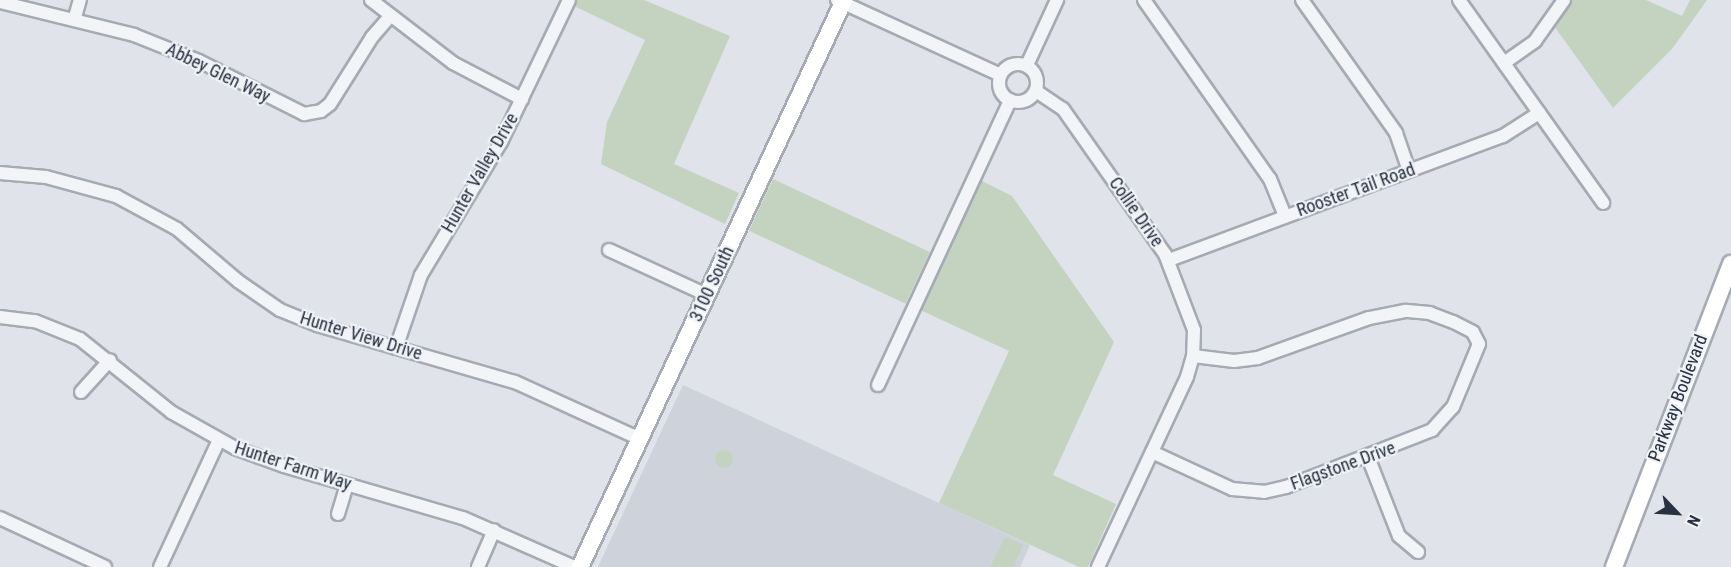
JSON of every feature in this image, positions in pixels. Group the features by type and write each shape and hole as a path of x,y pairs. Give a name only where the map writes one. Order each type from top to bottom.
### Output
{"main road":[{"name":"3100 South","path":"580,567 841,1"},
{"name":"Parkway Boulevard","path":"1614,567 1731,264"}],"street":[{"path":"75,17 80,0"},
{"path":"371,0 453,63 522,99"},
{"name":"Hunter Valley Drive","path":"396,348 424,268 522,99 569,0"},
{"path":"1027,65 1057,0"},
{"path":"1144,0 1270,179 1285,216"},
{"path":"1302,0 1396,133 1409,170"},
{"path":"1460,0 1602,203"},
{"path":"1504,63 1534,41 1564,0"},
{"path":"841,1 1001,75"},
{"name":"Abbey Glen Way","path":"0,2 75,17 168,48 304,114 321,111 330,104 372,37 390,16"},
{"path":"1009,65 1027,65 1036,74 1036,91 1022,102 1010,100 1001,92 1001,75 1009,65"},
{"name":"Collie Drive","path":"1036,91 1064,109 1169,260 1193,324 1193,356"},
{"path":"878,385 1010,100"},
{"name":"Rooster Tail Road","path":"1169,260 1509,133 1539,113"},
{"name":"Hunter View Drive","path":"0,173 46,177 116,196 177,229 238,281 280,310 317,325 522,385 640,439"},
{"path":"609,250 707,295"},
{"name":"Flagstone Drive","path":"1152,452 1232,489 1253,492 1275,490 1424,435 1440,423 1453,406 1478,353 1477,337 1442,317 1393,312 1258,358 1234,361 1193,356"},
{"name":"Hunter Farm Way","path":"0,317 56,328 110,360 155,400 219,440 268,461 494,530 574,567"},
{"path":"1098,567 1152,452 1193,356"},
{"path":"81,393 110,360"},
{"path":"160,567 219,440"},
{"path":"1368,457 1396,531 1418,552"},
{"path":"338,514 347,484"},
{"path":"0,518 105,567"},
{"path":"478,567 494,530"}],"shaded area":[{"path":"683,385 1030,545 1020,567 598,567"}],"green space":[{"path":"576,0 644,0 730,36 674,164 739,193 725,224 601,164 607,122 645,40 574,6"},
{"path":"1571,0 1646,0 1682,16 1690,0 1707,0 1672,49 1613,108 1554,26"},
{"path":"773,179 930,252 906,304 749,231"},
{"path":"980,180 1012,196 1114,342 1053,475 1116,504 1088,567 1079,567 939,503 1009,351 920,310"},
{"path":"720,450 728,450 733,455 731,466 720,468 715,463 715,455"},
{"path":"1005,537 1023,545 1013,567 990,567"}]}
